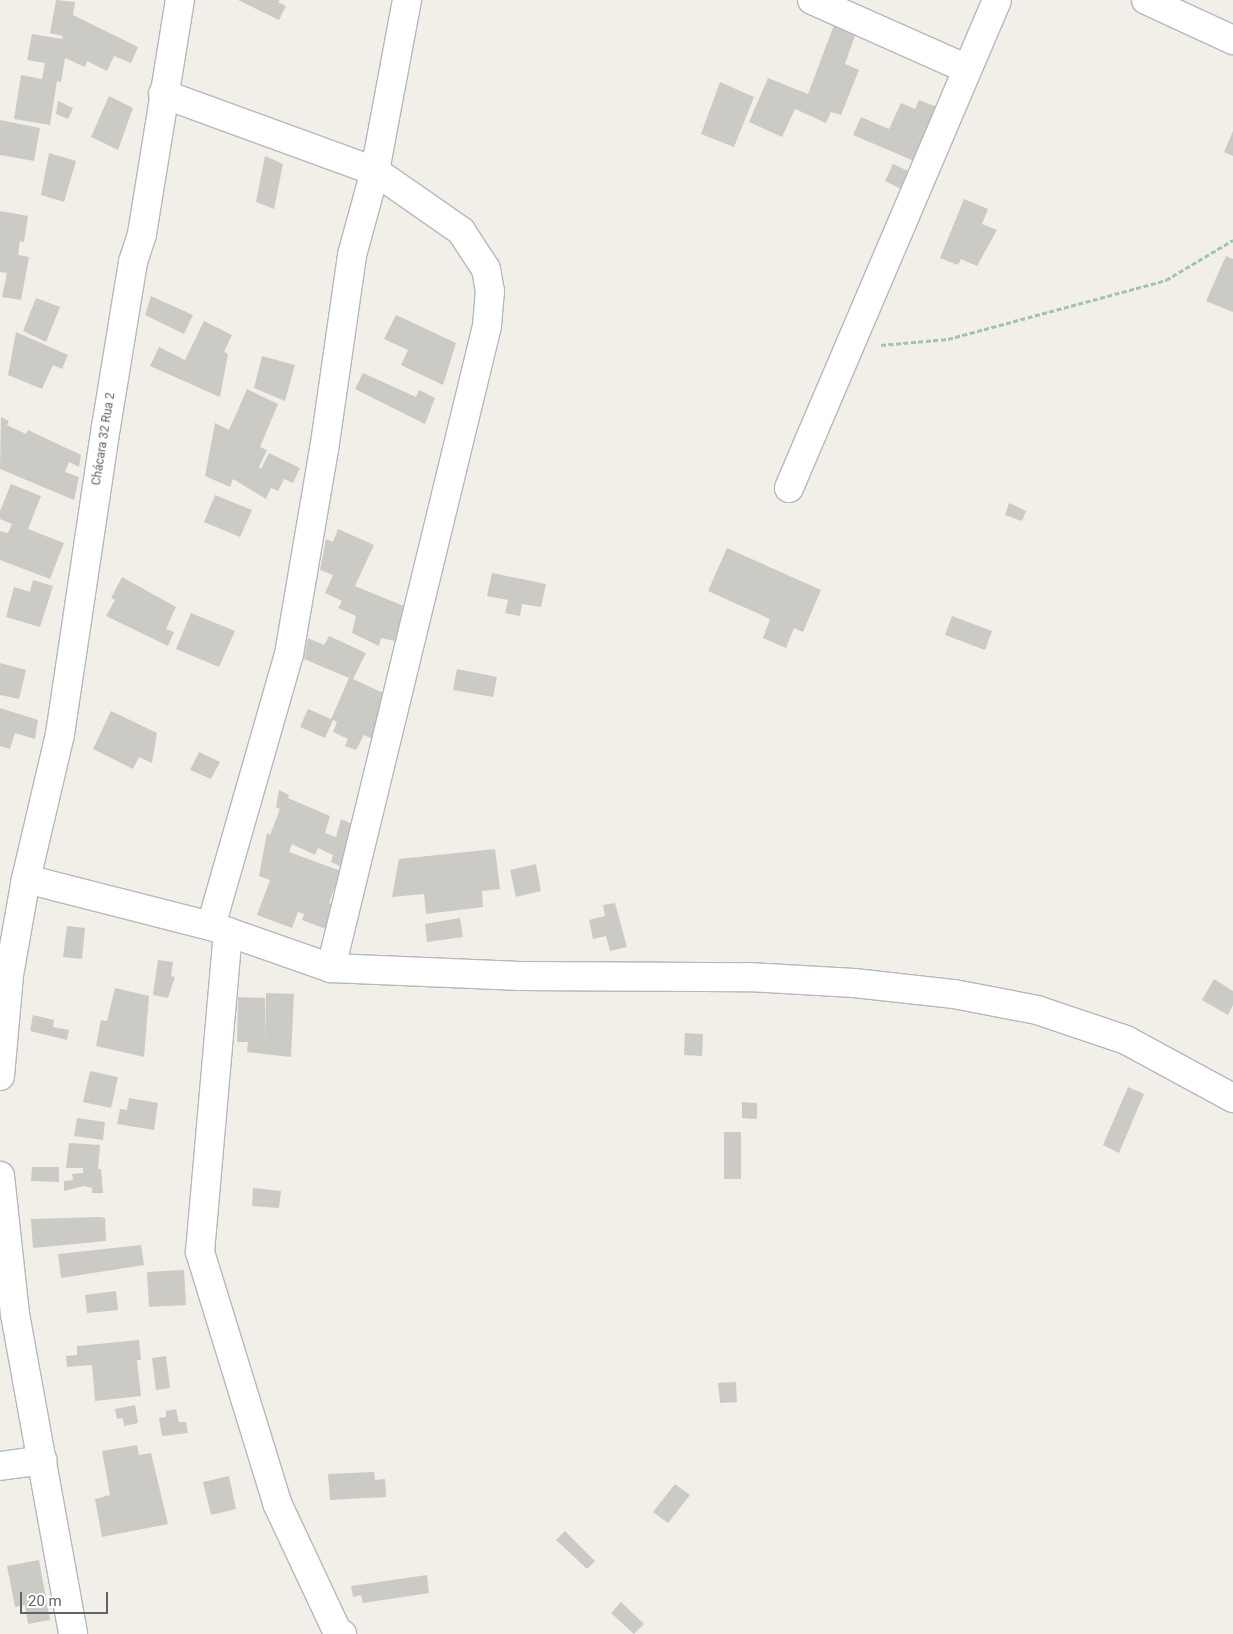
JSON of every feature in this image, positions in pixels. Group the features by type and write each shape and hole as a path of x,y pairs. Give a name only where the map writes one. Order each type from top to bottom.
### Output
{"street":[{"name":"Chácara 32 Rua 2","path":"0,1076 9,975 26,878 60,734 106,427 133,262 142,234 163,94 180,0"},
{"path":"342,1634 337,1631 277,1503 200,1252 220,928 289,654 324,450 352,255 375,171 407,0"},
{"path":"812,0 967,69"},
{"path":"789,488 997,0"},
{"path":"1146,0 1233,40"},
{"path":"163,94 375,171 461,231 486,269 490,291 485,336 331,968"},
{"path":"26,878 220,928 331,968 520,976 749,977 854,983 954,994 1037,1010 1126,1040 1233,1098"},
{"path":"0,1176 15,1314 43,1460 73,1634"},
{"path":"0,1466 43,1460"}],"path":[{"path":"848,348 948,339 1166,280 1233,240"}],"building":[{"path":"56,0 75,2 73,15 138,47 131,63 114,56 107,71 87,61 85,67 65,58 61,82 57,81 50,125 14,119 21,75 42,79 45,63 27,60 32,34 62,39 63,36 50,33"},
{"path":"238,0 280,0 278,2 286,6 279,20"},
{"path":"834,25 856,33 845,64 859,70 841,115 831,112 826,123 795,109 782,137 749,122 768,78 808,94"},
{"path":"720,82 754,97 734,147 701,134"},
{"path":"109,96 133,108 118,150 91,137"},
{"path":"919,100 937,107 914,161 853,135 861,117 889,129 901,103 915,109"},
{"path":"58,101 73,108 68,119 56,114"},
{"path":"0,120 40,128 34,161 0,155"},
{"path":"1233,131 1233,156 1224,152"},
{"path":"49,153 76,161 64,202 41,195"},
{"path":"265,156 283,164 274,209 256,202"},
{"path":"893,164 917,175 909,193 885,181"},
{"path":"964,199 988,209 982,224 997,230 977,266 961,259 958,265 940,258"},
{"path":"0,211 28,216 24,242 20,241 18,255 29,257 21,300 2,297 7,273 0,272"},
{"path":"1226,256 1233,259 1233,312 1206,301"},
{"path":"151,296 193,315 184,334 145,315"},
{"path":"36,298 60,307 46,342 23,331"},
{"path":"396,315 456,343 443,385 401,365 408,350 384,339"},
{"path":"204,321 232,335 224,352 228,354 220,397 150,366 159,347 185,360"},
{"path":"16,332 68,355 62,369 53,365 42,389 8,375"},
{"path":"262,356 295,365 285,401 254,388"},
{"path":"363,373 416,397 419,390 435,398 425,424 355,389"},
{"path":"247,389 278,404 260,447 267,450 259,467 261,469 269,453 300,468 293,483 284,479 278,491 271,488 266,499 233,479 230,487 205,476 215,423 229,430"},
{"path":"1,417 9,421 7,425 26,434 28,430 81,455 79,467 69,462 65,472 79,477 74,500 0,469"},
{"path":"11,484 41,496 28,529 64,543 50,579 0,560 0,531 8,533 12,524 0,519 0,511"},
{"path":"215,495 252,510 240,537 204,522"},
{"path":"1009,503 1026,511 1022,521 1005,515"},
{"path":"338,529 374,545 355,586 406,607 404,643 381,638 379,646 352,633 356,616 338,608 342,601 325,593 333,575 320,570 326,539 333,542"},
{"path":"727,548 821,590 803,632 794,628 786,648 763,638 770,619 708,591"},
{"path":"492,573 546,584 541,607 522,604 520,616 505,613 508,600 487,596"},
{"path":"122,577 176,607 166,629 174,632 168,646 106,616 115,600 111,598"},
{"path":"33,580 53,586 40,627 6,617 14,587 30,592"},
{"path":"191,613 235,631 219,667 176,649"},
{"path":"952,616 992,631 985,650 945,635"},
{"path":"329,636 366,653 353,679 392,697 382,743 364,735 356,750 345,746 348,739 333,732 337,722 333,720 325,738 300,727 308,709 331,719 349,678 304,659 308,638 324,645"},
{"path":"0,663 26,670 19,699 0,695"},
{"path":"457,669 497,677 493,697 453,690"},
{"path":"0,708 38,720 35,739 15,733 10,749 0,746"},
{"path":"111,711 157,733 152,763 139,757 133,769 93,749"},
{"path":"199,752 220,762 211,779 190,770"},
{"path":"279,790 289,795 288,798 330,816 325,833 336,837 341,819 363,829 353,872 331,862 333,855 318,848 315,855 292,844 289,852 341,871 329,903 345,909 326,929 302,920 304,914 298,912 292,928 257,915 270,880 259,876 267,833 270,835 280,809 276,807"},
{"path":"495,849 500,889 482,891 483,907 426,914 424,894 392,897 399,859"},
{"path":"536,864 541,891 516,897 510,870"},
{"path":"615,903 627,947 610,951 606,936 593,939 589,920 605,916 603,905"},
{"path":"460,918 463,937 427,942 425,924"},
{"path":"67,926 85,928 82,959 63,957"},
{"path":"158,960 173,962 171,976 175,977 168,998 153,995"},
{"path":"1214,979 1233,991 1233,1005 1228,1015 1202,1000"},
{"path":"115,988 149,996 144,1057 96,1046 101,1020 107,1021"},
{"path":"266,993 294,994 291,1057 247,1052 248,1042 237,1042 238,997 265,998 265,1042"},
{"path":"33,1015 54,1020 53,1027 69,1030 67,1040 30,1031"},
{"path":"685,1033 703,1034 702,1056 684,1055"},
{"path":"90,1071 118,1077 111,1108 83,1102"},
{"path":"1128,1087 1144,1094 1119,1153 1103,1145"},
{"path":"129,1098 158,1103 154,1130 117,1124 120,1109 127,1110"},
{"path":"742,1102 757,1103 757,1119 742,1118"},
{"path":"77,1118 105,1122 103,1140 74,1136"},
{"path":"724,1132 741,1132 741,1179 724,1179"},
{"path":"69,1143 100,1145 98,1169 101,1169 103,1193 92,1193 92,1188 84,1186 64,1191 64,1181 73,1180 72,1174 83,1173 83,1168 66,1168"},
{"path":"32,1167 59,1167 59,1182 31,1181"},
{"path":"253,1188 281,1191 279,1208 252,1206"},
{"path":"105,1218 106,1241 33,1248 31,1219"},
{"path":"141,1245 144,1265 61,1278 58,1254"},
{"path":"184,1270 186,1305 149,1307 147,1272"},
{"path":"116,1291 118,1310 87,1313 85,1295"},
{"path":"139,1340 141,1360 137,1360 141,1396 95,1401 92,1365 67,1367 66,1356 77,1355 77,1346"},
{"path":"166,1356 170,1388 156,1390 152,1358"},
{"path":"736,1382 737,1402 720,1403 718,1383"},
{"path":"135,1405 138,1423 124,1426 123,1418 117,1419 115,1409"},
{"path":"176,1409 179,1422 186,1422 188,1433 162,1436 159,1418 166,1417 166,1411"},
{"path":"137,1445 139,1455 151,1453 168,1524 102,1537 95,1499 110,1495 102,1451"},
{"path":"374,1472 375,1480 385,1479 386,1497 330,1500 328,1474"},
{"path":"229,1476 236,1509 211,1515 203,1482"},
{"path":"675,1484 690,1495 668,1523 653,1512"},
{"path":"565,1531 595,1561 587,1569 556,1540"},
{"path":"39,1560 50,1620 28,1624 25,1605 15,1607 7,1566"},
{"path":"427,1575 429,1593 363,1603 361,1595 353,1597 351,1586"},
{"path":"621,1602 644,1624 634,1634 611,1613"}]}
